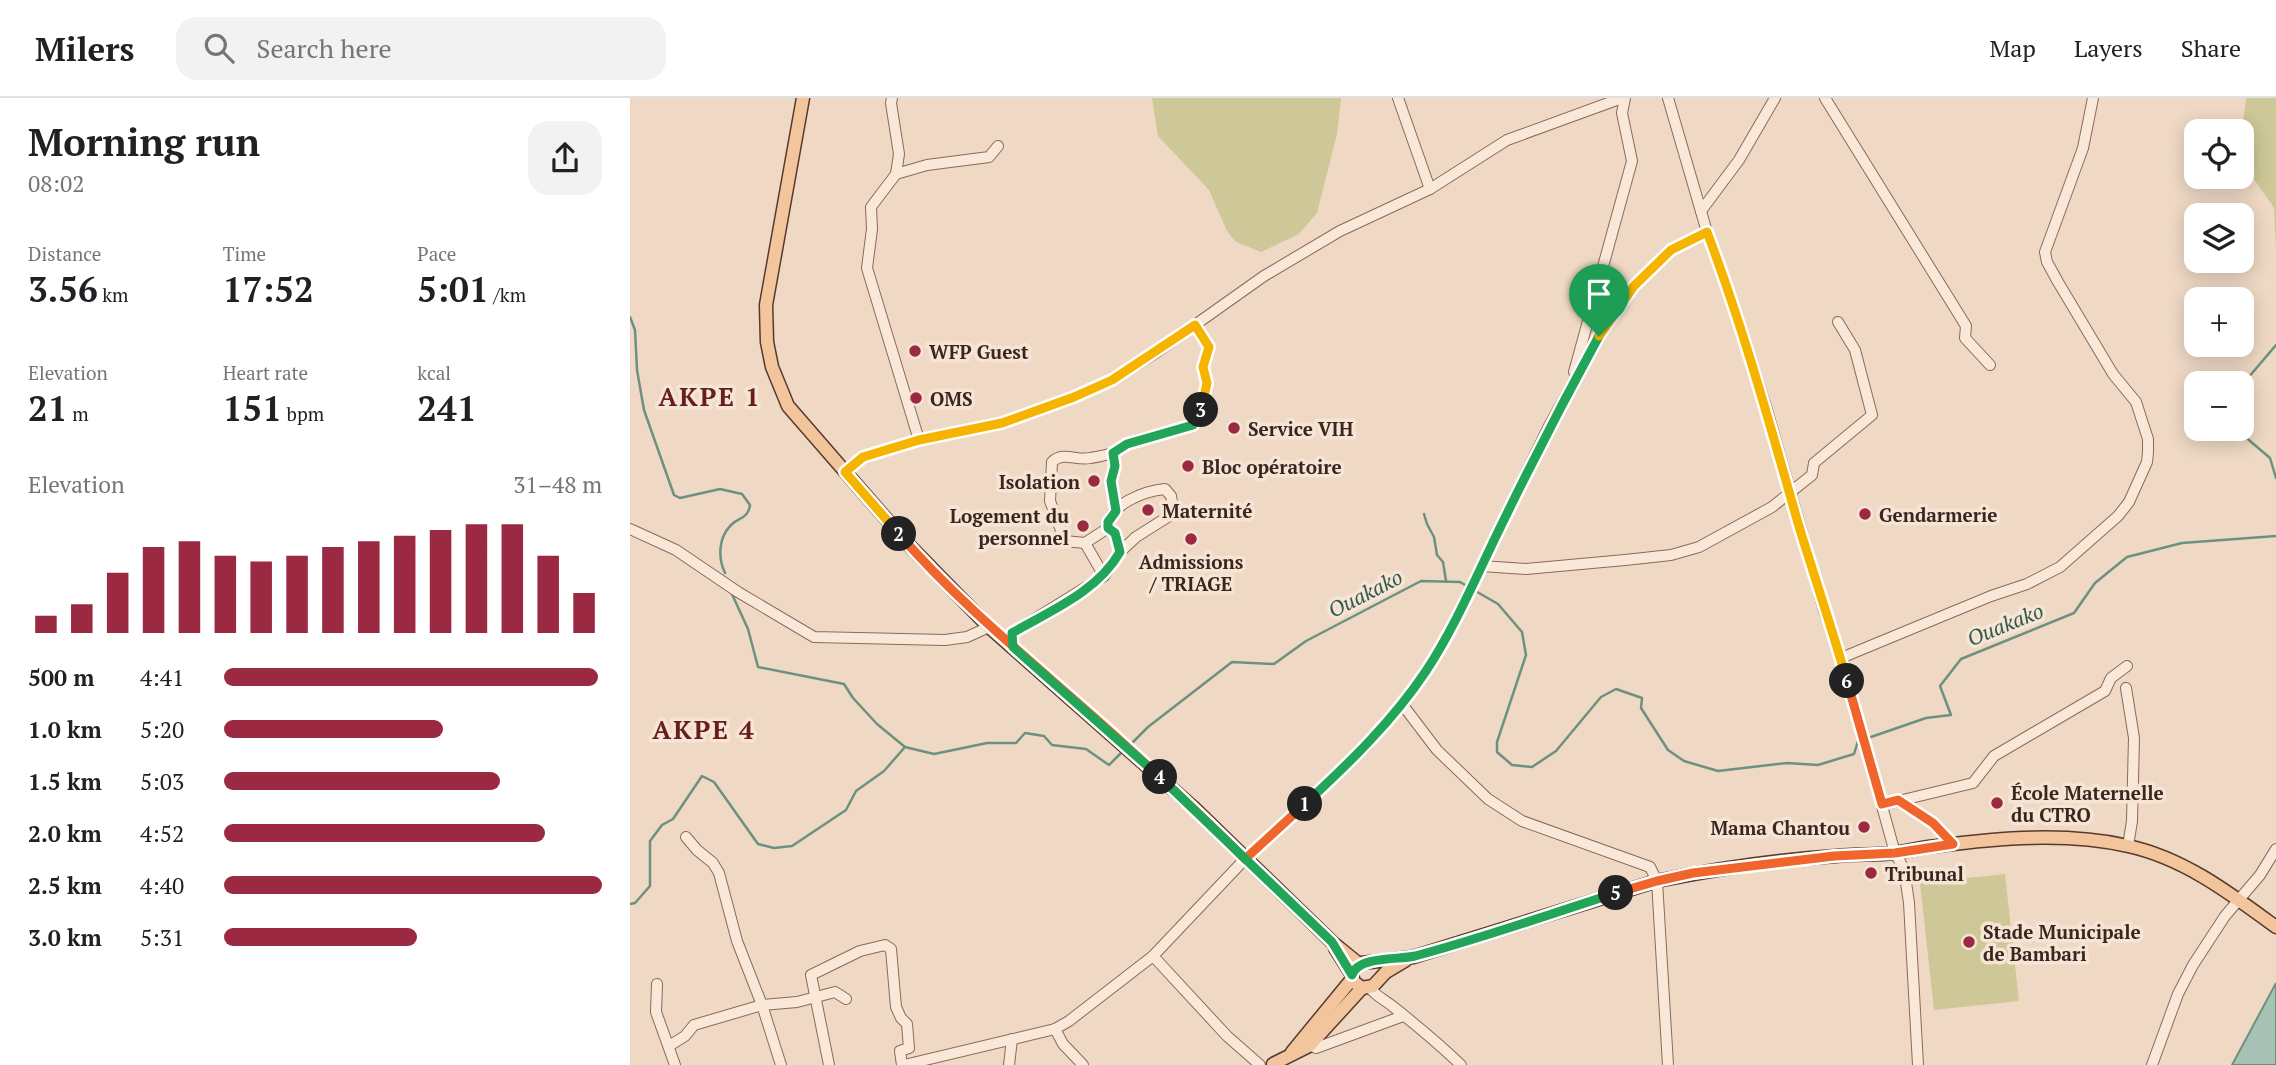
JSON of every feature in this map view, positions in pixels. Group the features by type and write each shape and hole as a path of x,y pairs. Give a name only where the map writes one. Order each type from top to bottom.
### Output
{"main road":[{"path":"803,98 766,305 767,342 772,367 788,406 908,544 989,626 1194,807 1332,942 1364,977"},
{"path":"1267,1065 1306,1042 1364,977 1413,957 1657,881 1693,873 1834,856 1895,853 1953,844 2027,838 2089,839 2152,853 2192,870 2276,927"},
{"path":"1364,977 1413,957"}],"street":[{"path":"892,98 899,154 896,174 871,207 872,229 867,268 919,440"},
{"path":"1398,98 1430,189"},
{"path":"845,472 863,457 919,440 1002,423 1112,380 1264,276 1340,231 1430,189 1507,140 1623,98 1622,113 1632,161 1569,390"},
{"path":"1668,98 1707,232 1737,315 1824,610 1841,658 1895,853 1905,869 1918,1065"},
{"path":"1701,211 1739,160 1775,98"},
{"path":"1825,98 1966,326 1965,338 1990,365"},
{"path":"1841,658 1991,596 2027,584 2060,567 2118,516 2129,502 2147,462 2148,452 2148,439 2136,402 2113,374 2058,282 2047,262 2045,252 2083,148 2093,98"},
{"path":"896,174 927,165 989,157 998,146"},
{"path":"829,1065 811,975 860,951 888,945 891,948 896,1007 907,1024 909,1035 909,1048 900,1051 903,1065 1055,1029 1153,956 1245,859 1365,747 1402,704 1449,632 1548,428 1599,336 1634,286 1671,250 1707,232"},
{"path":"1481,566 1526,569 1671,555 1699,547 1772,507 1812,475 1814,463 1872,415 1855,350 1838,322"},
{"path":"1108,528 1086,543 1065,541 1050,502 1052,462 1063,456 1088,459 1113,453 1127,444 1193,425 1199,416 1207,383 1203,367 1209,347 1195,325"},
{"path":"1113,453 1115,466 1111,481 1116,511"},
{"path":"1013,647 1012,633 1104,576 1120,552 1136,537 1174,513 1171,496 1165,489 1135,496 1116,511 1108,522 1108,528"},
{"path":"630,528 676,550 738,592 814,637 945,640 967,637 989,626"},
{"path":"1108,528 1115,533 1120,552"},
{"path":"1086,543 1104,576"},
{"path":"1882,804 1973,783 1994,756 2105,691 2110,678 2127,666"},
{"path":"2126,688 2134,738 2132,821 2128,846"},
{"path":"1402,704 1437,750 1488,799 1522,821 1650,867 1657,881 1668,1065"},
{"path":"1898,800 1933,823 1953,844"},
{"path":"686,837 713,863 719,873 737,941 762,1005 781,1065"},
{"path":"2152,1065 2178,994 2193,965 2276,849"},
{"path":"1153,956 1227,1036 1267,1065"},
{"path":"1364,977 1378,998 1389,1003 1461,1065"},
{"path":"657,984 656,1012 675,1065"},
{"path":"669,1046 685,1036 694,1026 762,1005 797,1002 835,992 846,999"},
{"path":"1306,1042 1316,1048 1403,1016"},
{"path":"1055,1029 1063,1044 1083,1065"},
{"path":"1009,1065 1012,1039"}],"shaded area":[{"path":"1152,98 1341,98 1337,134 1317,213 1299,234 1261,252 1236,242 1227,231 1209,190 1158,136"},
{"path":"2246,98 2276,98 2276,250 2274,208 2254,179 2254,119 2243,119"},
{"name":"Stade Municipale de Bambari","path":"2005,874 2019,1001 1934,1010 1920,883"},
{"path":"2276,983 2276,1065 2232,1065"}],"waterway":[{"path":"630,317 635,330 637,370 644,410 674,495 680,498 720,489 742,494 750,505 745,515 731,525 724,536 720,555 725,573"},
{"name":"Ouakako","path":"2254,371 2276,345"},
{"name":"Ouakako","path":"2250,441 2270,458 2276,478"},
{"path":"1424,514 1434,537 1437,555 1443,562 1446,581"},
{"name":"Ouakako","path":"1868,738 1926,718 1951,715 1940,686 1961,659 2074,613 2095,583 2127,557 2182,543 2276,536"},
{"name":"Ouakako","path":"1130,745 1148,727 1232,662 1274,664 1306,641 1421,581 1460,582 1498,604 1522,632 1526,655 1497,742 1497,752 1512,765 1532,767 1556,751 1601,697 1616,689 1642,698 1641,708 1668,750 1684,761 1718,771 1787,763 1818,765 1854,754 1858,741 1862,740"},
{"path":"731,592 748,629 758,667 844,684 877,724 905,747"},
{"name":"Ouakako","path":"630,904 635,903 650,886 650,841 662,825 673,819 702,776 714,782 758,844 774,848 792,846 846,810 856,791 884,771 905,747 934,754 987,743 1016,743 1025,733 1044,736 1052,745 1086,749 1109,765 1122,752"}],"place":[{"name":"WFP Guest","path":"915,351"},
{"name":"OMS","path":"916,398"},
{"name":"Service VIH","path":"1234,428"},
{"name":"Bloc opératoire","path":"1188,466"},
{"name":"Isolation","path":"1094,481"},
{"name":"Maternité","path":"1148,510"},
{"name":"Gendarmerie","path":"1865,514"},
{"name":"Logement du personnel","path":"1083,526"},
{"name":"Admissions / TRIAGE","path":"1191,539"},
{"name":"École Maternelle du CTRO","path":"1997,803"},
{"name":"Mama Chantou","path":"1864,827"},
{"name":"Tribunal","path":"1871,873"},
{"name":"Stade Municipale de Bambari","path":"1969,942"}],"district":[{"name":"AKPE 1","path":"710,396"},
{"name":"AKPE 4","path":"704,729"}],"route":[{"path":"1599,336 1548,428 1449,632 1426,671 1365,747 1245,859 1194,807 1114,735 1063,691 989,626 908,544 845,472 863,457 919,440 1002,423 1074,397 1112,380 1195,325 1209,347 1203,367 1207,383 1199,416 1193,425 1141,439 1113,453 1115,466 1111,481 1116,511 1108,522 1108,528 1115,533 1120,552 1104,576 1012,633 1013,647 1114,735 1135,755 1194,807 1245,859 1332,942 1352,975 1354,968 1362,963 1413,957 1657,881 1693,873 1834,856 1895,853 1953,844 1933,823 1898,800 1882,804 1767,410 1707,232 1671,250 1634,286 1599,336"}]}
